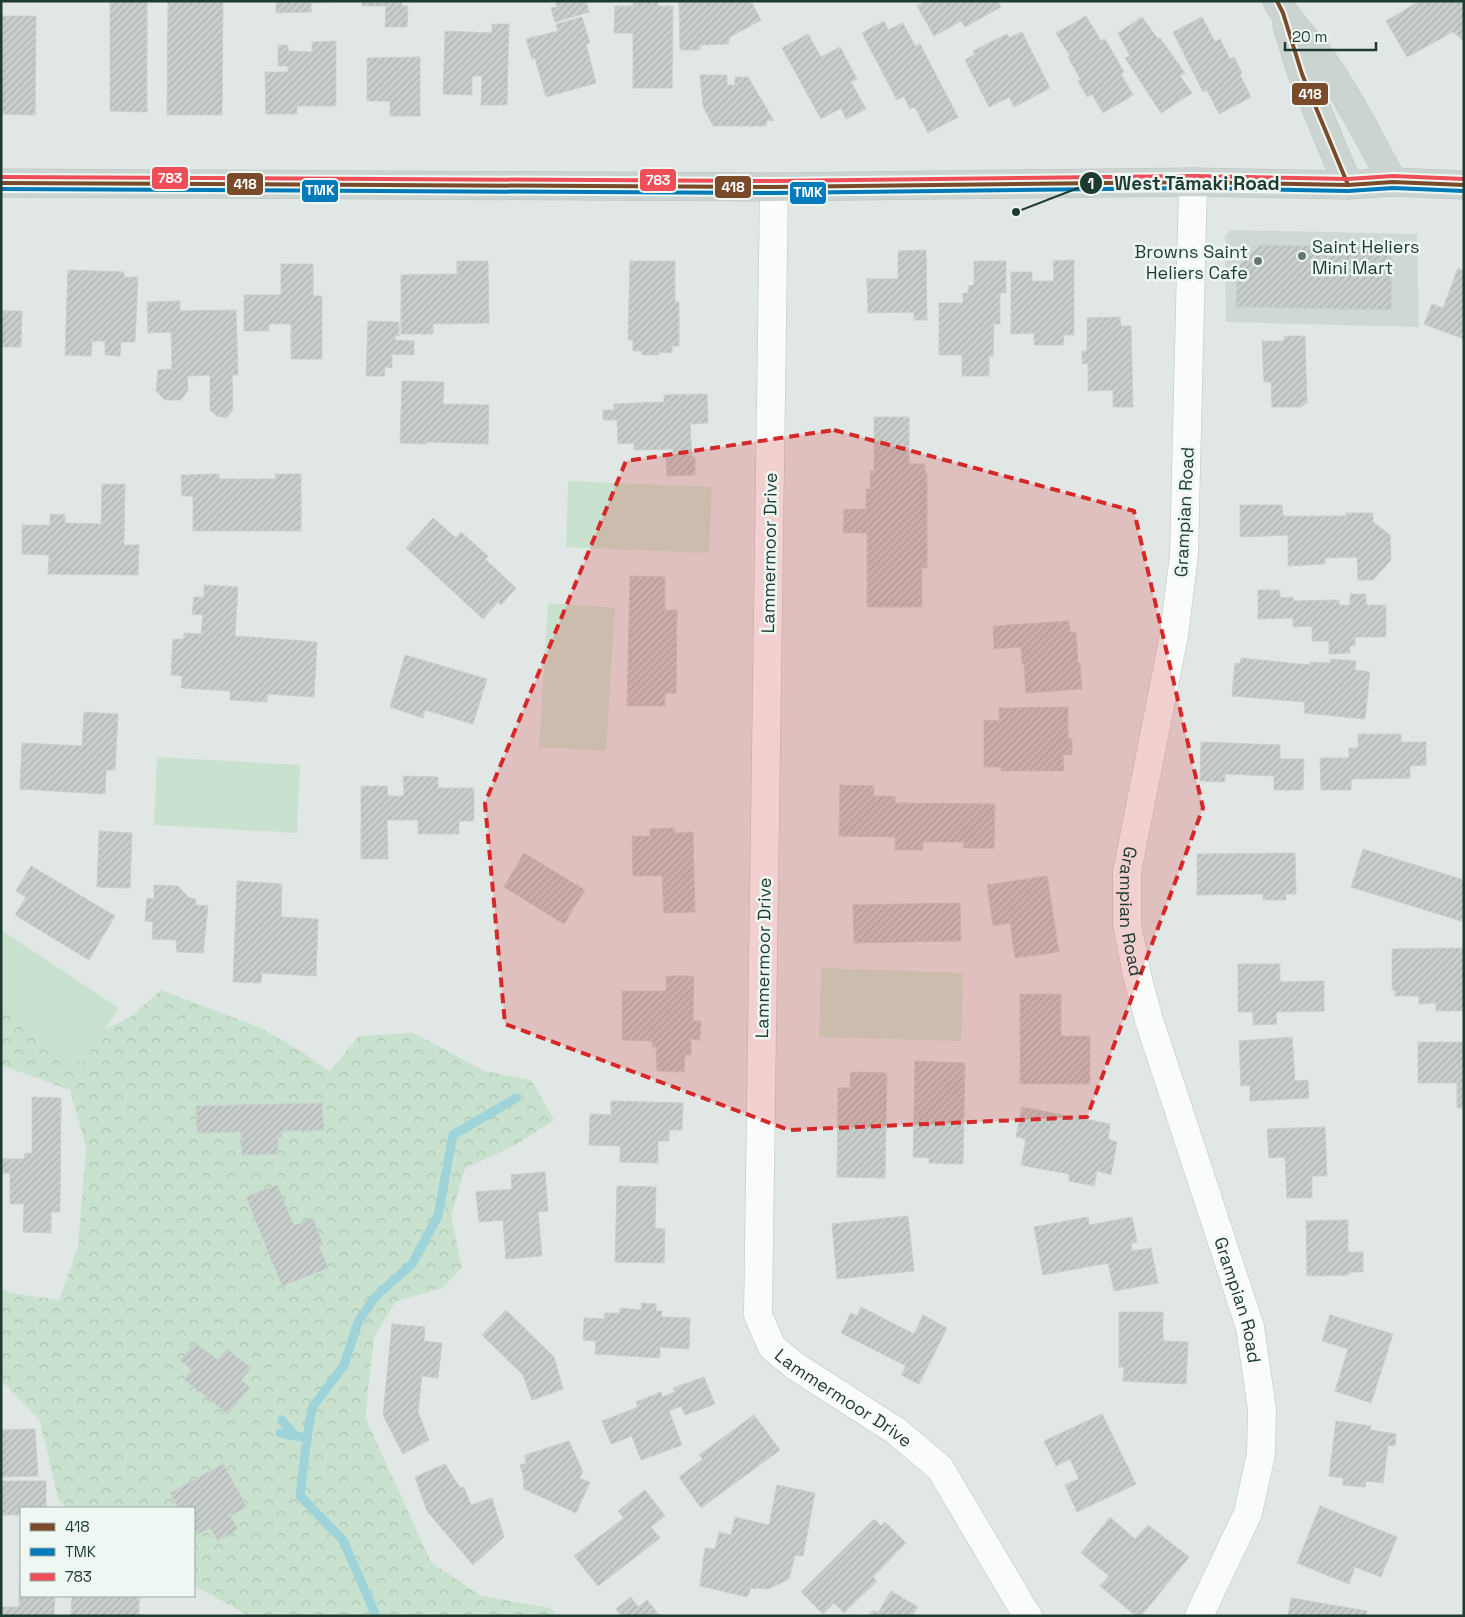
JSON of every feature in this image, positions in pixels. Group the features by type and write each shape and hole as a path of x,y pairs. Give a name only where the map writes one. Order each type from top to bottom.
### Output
{"main road":[{"path":"1280,7 1326,65 1393,182"},
{"path":"1280,7 1302,74 1348,185"},
{"path":"1,183 774,187 1193,182 1348,185 1393,182 1464,185"}],"street":[{"name":"Grampian Road","path":"1193,182 1184,555 1174,635 1127,872 1127,924 1136,975 1149,1020 1250,1327 1262,1409 1261,1454 1248,1512 1199,1616"},
{"name":"Lammermoor Drive","path":"774,187 758,1315 772,1347 795,1366 896,1431 940,1468 1028,1616"}],"highlighted area":[{"path":"834,430 1134,511 1203,808 1087,1117 789,1130 505,1024 485,803 626,461"}],"shaded area":[{"path":"1231,230 1417,234 1419,327 1226,322 1225,236"}],"green space":[{"path":"568,481 712,487 709,553 566,547"},
{"path":"548,603 615,608 606,751 539,747"},
{"path":"157,757 300,765 297,833 154,825"},
{"path":"1,930 119,1008 82,1064 1,1010"},
{"path":"1,967 87,1038 131,1017 161,990 261,1028 296,1048 330,1071 359,1036 414,1033 484,1071 531,1080 554,1120 514,1146 465,1168 451,1217 462,1267 443,1288 396,1301 374,1337 365,1417 431,1562 481,1596 551,1608 556,1616 248,1615 195,1587 195,1507 65,1507 58,1498 40,1421 5,1384 1,1383 1,1289 11,1293 59,1300 78,1247 86,1147 70,1090 1,1065"},
{"path":"821,968 963,973 961,1041 819,1037"}],"building":[{"path":"110,1 147,1 147,112 110,111"},
{"path":"168,1 223,1 222,115 167,115"},
{"path":"276,1 330,2 311,3 311,12 276,13"},
{"path":"362,1 402,1 402,6 408,6 407,27 385,27 386,6 362,6"},
{"path":"556,1 586,1 589,12 555,22 551,8 557,7"},
{"path":"633,1 658,1 658,6 673,6 672,88 633,88 633,33 614,33 615,6 633,6"},
{"path":"679,1 751,1 761,20 730,37 728,44 700,45 700,50 680,50"},
{"path":"926,1 997,1 1001,7 965,27 961,21 934,36 917,6"},
{"path":"1420,1 1464,1 1464,41 1453,32 1407,57 1386,21"},
{"path":"1,16 36,16 35,115 1,114"},
{"path":"1086,16 1101,41 1105,39 1124,72 1121,74 1133,95 1103,113 1092,94 1087,97 1078,81 1081,80 1068,57 1070,56 1056,33"},
{"path":"582,17 590,43 586,44 596,83 546,97 535,58 532,59 526,39 558,31 556,24"},
{"path":"1142,17 1185,73 1180,76 1192,93 1161,113 1125,58 1130,56 1118,33"},
{"path":"1202,17 1215,42 1220,39 1230,59 1234,57 1242,73 1240,75 1251,97 1219,114 1207,90 1203,92 1173,32"},
{"path":"884,21 888,30 903,23 915,46 920,44 958,117 928,133 915,107 910,109 904,96 897,100 862,33"},
{"path":"492,24 509,24 507,105 481,105 482,76 472,76 472,95 443,94 445,31 492,33"},
{"path":"1022,32 1050,88 1014,107 1009,97 989,107 965,60 975,54 973,51 1007,34 1009,38"},
{"path":"808,34 821,57 840,47 857,79 851,82 866,109 846,119 841,108 821,119 782,48"},
{"path":"336,41 336,106 297,106 297,114 266,114 265,72 288,72 288,66 278,66 278,45 288,45 288,51 312,52 312,42"},
{"path":"420,57 420,116 390,116 390,101 367,101 367,58"},
{"path":"700,75 727,75 727,85 735,85 735,77 748,77 774,121 767,120 766,126 713,126 703,106"},
{"path":"1260,245 1392,247 1391,310 1236,307 1237,268"},
{"path":"926,250 927,320 914,320 914,312 868,313 867,279 898,279 898,251"},
{"path":"1074,260 1074,335 1064,335 1063,345 1034,345 1034,333 1011,334 1011,272 1032,272 1032,281 1054,281 1053,261"},
{"path":"457,261 488,261 489,323 433,324 433,334 401,334 401,275 457,274"},
{"path":"630,261 675,261 675,302 679,302 679,346 672,346 672,353 659,352 659,355 642,355 642,351 633,351 633,340 628,340"},
{"path":"974,261 1006,261 1006,293 1000,293 1000,324 994,324 993,356 989,356 989,376 962,376 962,355 939,355 939,303 963,303 963,293 968,293 968,286 974,285"},
{"path":"281,264 313,264 313,296 322,296 322,359 291,359 291,324 269,324 269,331 244,331 244,295 281,295"},
{"path":"1458,268 1464,271 1464,339 1424,324 1432,304 1443,308"},
{"path":"68,270 124,272 124,277 138,277 135,342 121,342 120,356 105,355 105,341 92,341 91,356 65,355"},
{"path":"180,301 180,311 236,310 238,375 232,375 233,410 226,418 217,416 210,410 210,375 187,376 188,390 181,400 165,400 156,391 158,370 172,369 171,332 148,333 147,302"},
{"path":"1,311 22,311 21,347 1,347"},
{"path":"1120,317 1121,326 1131,326 1133,407 1113,407 1113,390 1088,391 1088,363 1082,364 1082,351 1087,351 1087,318"},
{"path":"368,321 399,322 399,336 395,336 395,340 414,341 414,355 392,354 392,368 385,367 384,376 366,376"},
{"path":"1284,336 1305,336 1307,403 1300,407 1272,407 1271,382 1264,382 1262,341 1284,341"},
{"path":"402,381 444,382 443,404 489,405 488,444 400,443"},
{"path":"707,394 708,423 690,424 692,457 695,457 695,475 667,476 666,457 673,456 673,449 634,450 634,443 618,444 617,420 603,420 603,410 614,410 614,404 664,402 664,395"},
{"path":"874,417 909,417 909,464 925,464 925,472 927,472 927,568 922,568 922,607 867,607 867,533 843,533 844,509 866,509 866,489 870,489 870,471 874,471"},
{"path":"219,474 219,479 276,479 275,474 301,474 301,531 193,531 193,496 182,496 181,475"},
{"path":"102,484 125,484 124,545 139,545 138,575 48,574 49,555 22,554 22,525 50,525 50,514 65,515 65,523 101,524"},
{"path":"1240,505 1282,505 1283,516 1346,516 1346,513 1373,513 1373,522 1390,535 1391,560 1373,580 1358,580 1357,557 1325,558 1325,564 1288,566 1288,535 1240,537"},
{"path":"433,518 456,538 461,532 488,556 485,559 516,588 501,605 498,602 483,619 406,548"},
{"path":"630,576 665,577 665,610 677,610 676,693 665,693 665,706 627,706"},
{"path":"204,585 238,587 235,636 317,642 314,697 267,694 267,702 230,700 230,691 181,688 182,676 171,675 173,639 184,639 184,633 201,634 203,615 192,614 194,597 204,597"},
{"path":"1258,590 1280,590 1280,598 1293,597 1293,601 1339,600 1339,605 1350,605 1350,594 1366,594 1366,605 1386,605 1386,637 1355,637 1355,646 1350,646 1350,653 1329,654 1329,641 1312,641 1312,626 1293,627 1293,618 1258,619"},
{"path":"1069,621 1070,632 1076,632 1082,689 1026,693 1021,647 994,649 993,626"},
{"path":"405,655 487,679 473,724 425,710 423,718 390,707"},
{"path":"1241,658 1310,665 1310,662 1330,663 1330,659 1356,661 1355,670 1370,672 1365,719 1304,713 1305,702 1232,696 1235,663 1240,664"},
{"path":"1068,707 1068,738 1072,739 1072,755 1063,755 1064,771 1001,771 1001,767 984,767 984,720 999,721 999,708"},
{"path":"84,712 118,714 115,770 106,770 105,794 20,789 22,743 82,746"},
{"path":"1358,734 1401,734 1401,742 1426,742 1426,765 1410,766 1410,778 1351,779 1351,790 1321,790 1320,758 1349,758 1349,748 1358,748"},
{"path":"1201,742 1280,745 1280,759 1304,759 1303,790 1274,790 1274,776 1225,774 1225,782 1200,781"},
{"path":"403,776 438,777 438,788 474,788 474,821 459,821 459,834 418,834 418,820 387,820 388,859 361,859 361,786 387,786 388,796 404,796"},
{"path":"840,785 874,786 874,796 895,796 895,803 995,804 994,848 963,848 964,842 923,842 923,850 895,850 895,837 839,836"},
{"path":"675,828 675,833 693,832 695,912 664,913 662,876 633,876 632,836 650,836 650,829"},
{"path":"99,831 132,833 130,888 97,887"},
{"path":"1363,849 1464,880 1464,922 1351,887"},
{"path":"524,853 585,890 564,924 504,887"},
{"path":"1295,853 1296,894 1286,894 1286,900 1263,900 1263,894 1197,895 1197,854"},
{"path":"31,866 115,916 89,960 15,915 26,897 16,891"},
{"path":"1047,876 1059,952 1015,958 1010,923 993,926 987,885"},
{"path":"237,881 282,884 281,917 318,919 316,976 262,973 261,983 233,982"},
{"path":"154,885 178,886 188,897 195,899 196,905 208,906 203,953 177,952 176,940 152,939 153,922 145,921 147,898 154,899"},
{"path":"960,903 961,941 854,943 853,905"},
{"path":"1464,948 1464,1011 1436,1011 1436,1003 1419,1004 1419,996 1395,996 1395,990 1392,990 1392,949"},
{"path":"1238,964 1280,964 1280,982 1324,981 1324,1011 1276,1012 1277,1024 1253,1025 1253,1012 1238,1012"},
{"path":"666,976 694,976 693,1021 701,1021 700,1040 691,1039 691,1055 685,1055 684,1072 657,1071 656,1047 652,1047 652,1041 622,1040 622,991 666,991"},
{"path":"1020,994 1061,994 1061,1036 1090,1036 1090,1084 1020,1084"},
{"path":"1292,1037 1295,1081 1308,1080 1309,1098 1250,1101 1250,1085 1241,1086 1239,1041"},
{"path":"1418,1042 1464,1042 1464,1108 1457,1108 1457,1083 1418,1083"},
{"path":"915,1061 965,1063 963,1164 929,1163 929,1158 913,1157"},
{"path":"850,1072 887,1073 885,1178 837,1177 838,1088 850,1088"},
{"path":"32,1097 61,1098 60,1212 51,1212 51,1233 23,1232 24,1204 10,1204 10,1173 1,1173 1,1159 24,1159 25,1153 32,1153"},
{"path":"611,1101 683,1103 682,1130 669,1130 669,1141 658,1141 658,1163 620,1162 620,1146 589,1145 590,1114 611,1115"},
{"path":"322,1103 324,1130 282,1131 282,1137 278,1137 278,1154 242,1155 241,1132 197,1133 196,1106"},
{"path":"1022,1107 1110,1124 1108,1139 1117,1142 1111,1175 1097,1171 1094,1186 1069,1181 1069,1174 1021,1165 1026,1139 1016,1137"},
{"path":"1325,1127 1327,1176 1312,1176 1312,1198 1287,1198 1285,1157 1269,1158 1267,1129"},
{"path":"545,1172 548,1211 538,1212 542,1256 506,1259 503,1220 479,1222 476,1192 512,1189 511,1175"},
{"path":"277,1185 294,1226 313,1218 323,1245 319,1246 328,1268 282,1286 246,1197"},
{"path":"617,1186 656,1187 655,1228 665,1229 664,1263 615,1262"},
{"path":"908,1216 914,1271 837,1279 832,1224"},
{"path":"1088,1217 1089,1225 1132,1217 1137,1242 1131,1244 1132,1251 1151,1248 1158,1283 1114,1291 1108,1263 1043,1275 1034,1227"},
{"path":"1348,1220 1348,1252 1363,1252 1363,1272 1349,1272 1349,1275 1307,1276 1306,1221"},
{"path":"642,1303 656,1304 656,1311 662,1311 661,1317 690,1318 689,1349 660,1347 660,1358 595,1354 596,1341 583,1340 584,1318 604,1319 605,1313 620,1313 620,1308 641,1310"},
{"path":"861,1307 914,1334 923,1315 947,1328 919,1384 901,1375 906,1366 841,1333 851,1313 857,1316"},
{"path":"506,1310 554,1357 563,1389 532,1400 523,1375 482,1335"},
{"path":"1119,1312 1163,1312 1163,1341 1188,1342 1186,1384 1123,1381 1124,1367 1119,1367"},
{"path":"1330,1315 1393,1334 1371,1403 1335,1391 1348,1349 1322,1341"},
{"path":"392,1324 425,1327 424,1341 442,1343 438,1378 422,1376 418,1412 429,1440 403,1454 383,1415"},
{"path":"195,1343 218,1360 227,1349 251,1368 241,1380 250,1387 228,1414 184,1379 192,1370 180,1360"},
{"path":"704,1377 715,1404 685,1415 681,1406 669,1411 682,1445 641,1460 632,1436 611,1444 602,1421 638,1407 636,1402 661,1392 662,1397 675,1392 673,1388"},
{"path":"1102,1414 1136,1484 1077,1512 1065,1485 1079,1479 1070,1459 1056,1466 1044,1441"},
{"path":"754,1415 780,1450 701,1508 679,1477 703,1459 699,1455"},
{"path":"1336,1421 1371,1426 1370,1430 1396,1434 1395,1446 1388,1445 1383,1483 1366,1481 1365,1487 1343,1485 1343,1478 1329,1476"},
{"path":"35,1429 38,1476 1,1477 1,1430"},
{"path":"569,1441 583,1472 579,1478 590,1482 576,1513 524,1489 520,1465 526,1463 525,1455"},
{"path":"223,1464 247,1507 230,1516 238,1529 218,1541 210,1528 195,1536 195,1507 177,1507 170,1493"},
{"path":"445,1464 460,1488 464,1487 471,1505 492,1498 504,1537 473,1565 427,1511 415,1477"},
{"path":"2,1481 46,1481 46,1507 20,1507 20,1515 2,1515"},
{"path":"777,1485 815,1493 803,1556 795,1555 789,1579 768,1589 751,1588 747,1597 700,1586 705,1548 715,1549 719,1532 731,1535 735,1517 769,1525"},
{"path":"645,1490 665,1516 651,1527 660,1538 598,1586 574,1556 624,1518 618,1511"},
{"path":"1320,1506 1397,1537 1381,1577 1355,1567 1349,1584 1297,1563"},
{"path":"1110,1517 1135,1539 1148,1525 1189,1557 1141,1616 1136,1616 1100,1586 1109,1576 1081,1553"},
{"path":"874,1519 881,1526 885,1522 906,1543 873,1577 877,1581 844,1613 834,1603 823,1614 801,1592"},
{"path":"20,1562 20,1597 55,1597 54,1616 1,1616 1,1607 19,1607"},
{"path":"891,1591 918,1607 912,1616 869,1616 873,1610 878,1613"},
{"path":"72,1597 139,1597 139,1616 71,1616"},
{"path":"631,1597 638,1607 647,1600 660,1616 619,1616 621,1615 616,1609"},
{"path":"1291,1598 1367,1611 1366,1616 1288,1616"}],"waterway":[{"path":"307,1438 312,1408 344,1365 358,1322 375,1297 412,1264 438,1216 453,1135 516,1098"},
{"path":"282,1420 295,1436"},
{"path":"280,1433 307,1438 300,1496 343,1540 376,1616"}],"transit line":[{"name":"418","path":"1277,1 1283,13 1302,74 1348,185"},
{"name":"783","path":"1,177 774,181 1193,176 1348,179 1393,176 1464,179"},
{"name":"418","path":"1,183 774,187 1193,182 1348,185 1393,182 1464,185"},
{"name":"TMK","path":"1,189 774,193 1193,188 1348,191 1393,188 1464,191"}],"place":[{"name":"West Tāmaki Road","path":"1016,212"},
{"name":"Saint Heliers Mini Mart","path":"1302,256"},
{"name":"Browns Saint Heliers Cafe","path":"1258,261"}]}
